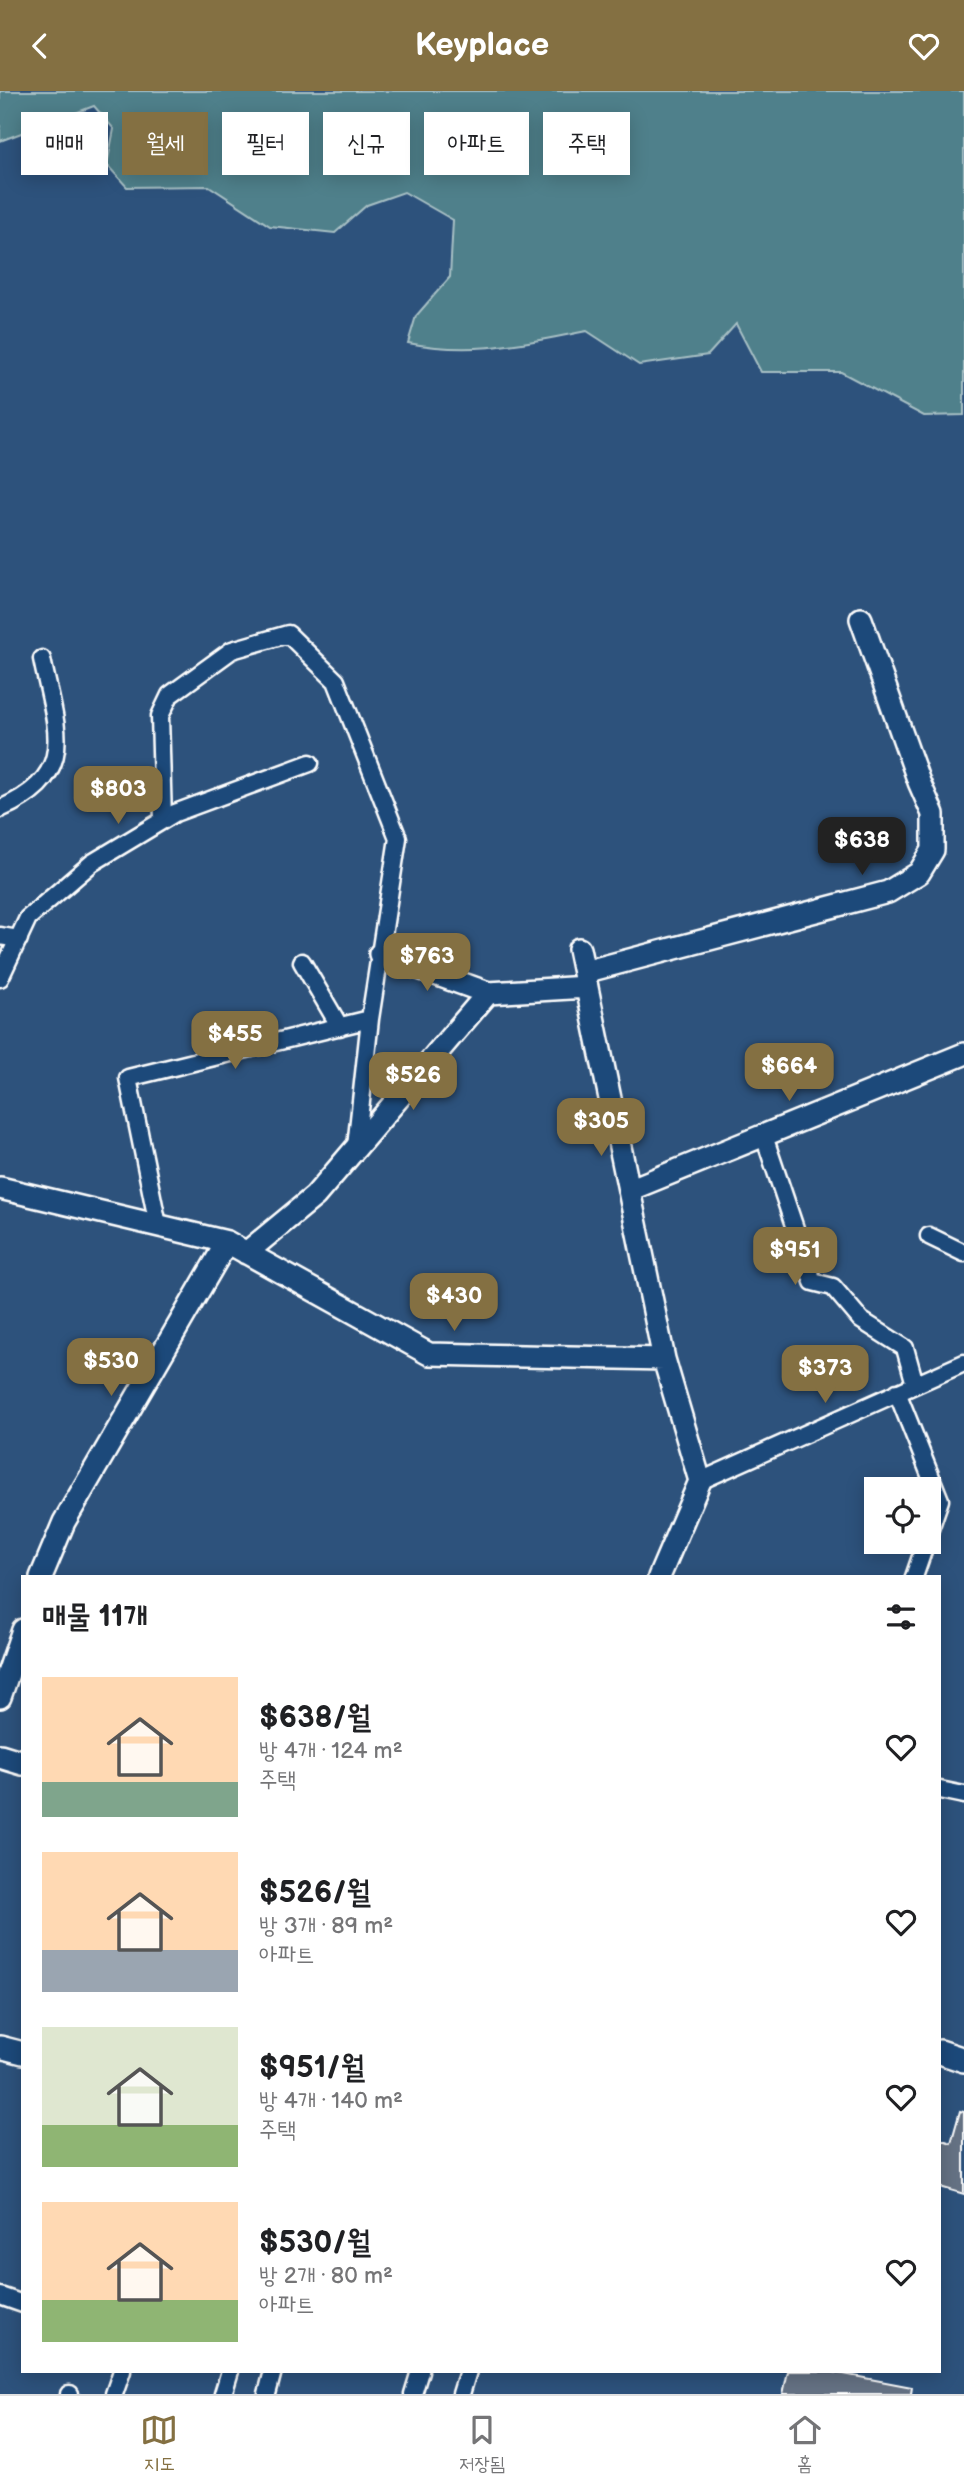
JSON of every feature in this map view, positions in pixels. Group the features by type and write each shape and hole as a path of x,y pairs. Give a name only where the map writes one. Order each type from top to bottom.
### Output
{"main road":[{"path":"0,1756 21,1762"},
{"path":"941,2052 964,2060"}],"street":[{"path":"380,954 488,993 585,979 888,892 919,873 933,850 933,814 861,619"},
{"path":"163,820 160,716 170,695 232,650 288,634 336,681 398,838 370,1019 356,1147"},
{"path":"0,809 22,800 45,781 56,755 56,730 42,659"},
{"path":"0,978 29,918 92,863 175,813 310,763"},
{"path":"0,936 19,939"},
{"path":"579,949 664,1359 700,1481 660,1575"},
{"path":"302,962 340,1027"},
{"path":"247,1253 315,1196 488,993"},
{"path":"158,1226 128,1078 370,1019"},
{"path":"629,1190 964,1054"},
{"path":"764,1136 813,1282 834,1287 861,1321 905,1348 915,1384"},
{"path":"0,1188 227,1242 429,1354 664,1359"},
{"path":"929,1236 964,1252"},
{"path":"42,1575 64,1522 227,1242"},
{"path":"700,1481 964,1363"},
{"path":"897,1392 931,1477"},
{"path":"915,1575 922,1554"},
{"path":"0,1697 21,1636"},
{"path":"941,1790 964,1795"},
{"path":"0,2296 21,2303"},
{"path":"114,2394 121,2373"},
{"path":"223,2394 229,2373"},
{"path":"267,2394 272,2373"},
{"path":"413,2394 419,2373"},
{"path":"461,2394 467,2373"}],"green space":[{"path":"0,91 964,91 964,415 924,416 841,372 761,372 736,324 708,355 639,365 587,331 477,348 432,347 408,343 416,316 450,277 453,220 404,192 367,205 335,233 270,226 209,186 127,187 108,166 114,129 108,122 108,112 99,112 94,106 78,112 21,112 21,133 0,141"}],"building":[{"path":"960,2111 964,2112 964,2194 941,2187 941,2139 951,2143"},
{"path":"788,2373 838,2373 912,2387 911,2394 783,2394"}]}
